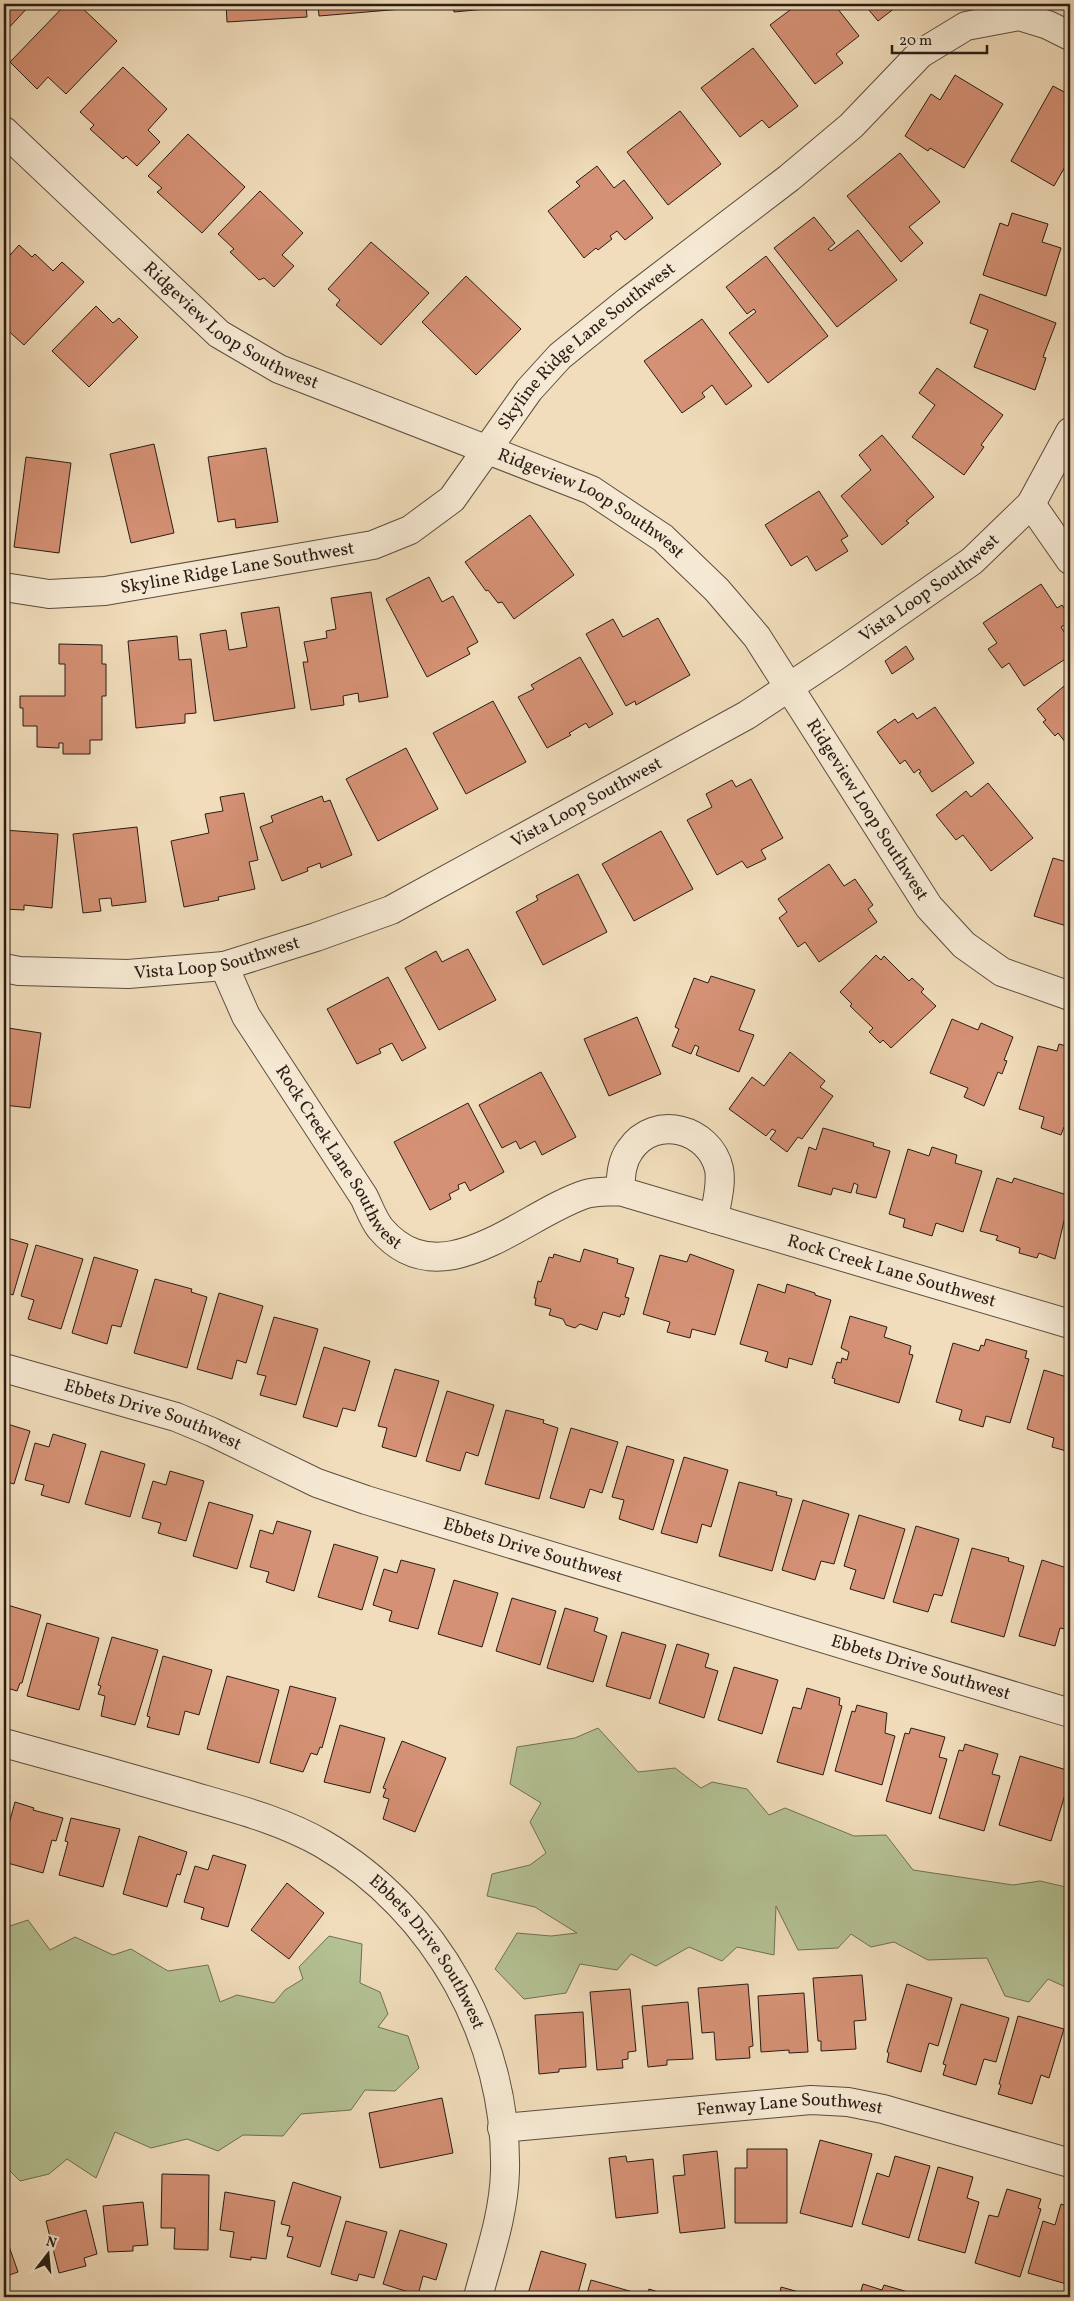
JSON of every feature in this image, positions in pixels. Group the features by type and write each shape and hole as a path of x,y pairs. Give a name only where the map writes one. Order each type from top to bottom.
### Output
{"street":[{"name":"Skyline Ridge Lane Southwest","path":"4,587 50,594 105,591 373,545 410,530 452,498 530,390 560,356 628,301 789,178 837,137 920,54 966,26 1019,10 1070,36"},
{"name":"Ridgeview Loop Southwest","path":"4,131 219,334 279,369 591,490 663,538 717,590 757,637 929,906 964,946 1002,972 1070,996"},
{"name":"Vista Loop Southwest","path":"4,968 19,971 128,974 224,966 316,937 391,910 747,715 972,561 1031,504 1070,432"},
{"path":"1031,504 1070,560"},
{"name":"Rock Creek Lane Southwest","path":"224,966 246,1016 364,1197 379,1226 397,1244 421,1254 450,1257 476,1250 516,1231 553,1208 587,1194 620,1190 1070,1324"},
{"path":"620,1190 624,1161 638,1140 655,1131 675,1129 686,1132 697,1136 707,1144 717,1163 719,1187 714,1219"},
{"name":"Ebbets Drive Southwest","path":"4,1368 176,1417 212,1432 317,1483 366,1500 1070,1713"},
{"name":"Ebbets Drive Southwest","path":"4,1743 225,1805 279,1823 323,1844 372,1878 405,1909 434,1944 463,1992 482,2039 496,2084 505,2172 498,2223 478,2297"},
{"name":"Fenway Lane Southwest","path":"502,2128 812,2100 848,2102 883,2109 1070,2163"}],"green space":[{"path":"598,1728 638,1772 675,1768 701,1788 712,1782 747,1789 769,1815 785,1808 854,1836 886,1835 913,1870 1013,1885 1040,1881 1070,1888 1070,1989 1048,1979 1029,2002 1005,1996 987,1958 928,1960 894,1942 871,1947 851,1934 838,1948 798,1950 776,1906 774,1955 737,1947 722,1961 689,1947 656,1966 631,1954 617,1970 580,1964 566,1993 524,1999 495,1969 517,1933 551,1936 577,1933 535,1907 487,1896 492,1874 530,1865 546,1853 530,1822 541,1803 510,1784 517,1747 575,1738"},
{"path":"28,1920 50,1950 75,1937 113,1955 131,1949 168,1971 208,1965 220,2002 237,1995 274,2003 285,1990 303,1979 299,1967 329,1936 362,1944 360,1983 380,1992 388,2014 378,2027 408,2036 419,2068 395,2091 365,2090 351,2110 301,2114 283,2136 243,2135 218,2151 187,2139 151,2148 115,2132 96,2178 67,2159 49,2174 20,2181 4,2165 4,1928"}],"building":[{"path":"4,4 31,4 4,33"},
{"path":"66,4 78,4 117,41 66,94 48,77 37,89 10,62"},
{"path":"226,4 306,4 307,17 227,22"},
{"path":"318,4 402,4 402,9 319,16"},
{"path":"453,4 506,4 507,7 454,12"},
{"path":"798,4 834,4 859,36 836,54 843,63 815,84 770,25"},
{"path":"864,4 900,4 878,21"},
{"path":"753,48 798,106 769,128 762,120 740,137 701,88"},
{"path":"123,67 167,109 148,130 160,142 137,166 126,156 123,159 90,129 94,125 80,112"},
{"path":"955,75 1003,104 964,168 930,148 928,151 905,136 931,94 940,100"},
{"path":"1053,86 1068,94 1070,92 1070,158 1054,186 1011,161"},
{"path":"680,111 721,164 668,205 627,152"},
{"path":"188,134 245,187 202,233 157,192 162,188 148,176"},
{"path":"900,153 940,202 909,227 923,243 901,262 847,196"},
{"path":"597,166 614,188 624,180 653,218 625,240 617,231 610,236 612,239 598,250 596,248 584,258 548,211 580,186 576,182"},
{"path":"260,191 303,233 282,255 294,266 274,287 264,278 259,280 230,252 234,249 218,234"},
{"path":"1012,213 1048,224 1042,242 1061,248 1046,296 983,275 1000,223 1008,226"},
{"path":"814,217 835,243 828,249 831,251 858,230 897,280 837,327 774,248"},
{"path":"4,221 10,227 4,234"},
{"path":"371,242 429,293 381,345 336,305 340,300 328,289"},
{"path":"19,245 32,257 35,254 53,271 62,262 84,282 24,345 4,327 4,283 7,279 4,276 4,262"},
{"path":"766,256 828,336 768,383 729,333 756,312 754,309 747,314 726,287"},
{"path":"466,276 521,329 476,375 422,322"},
{"path":"980,294 1056,323 1043,357 1046,358 1035,390 974,367 988,330 970,323"},
{"path":"96,306 113,323 119,318 138,337 89,387 52,351"},
{"path":"702,319 752,386 726,405 712,385 702,393 705,397 682,413 644,361"},
{"path":"937,368 1003,415 981,445 984,447 964,475 912,437 935,405 919,393"},
{"path":"882,435 934,497 906,521 909,523 882,545 841,496 871,470 859,455"},
{"path":"154,444 174,533 131,543 110,454"},
{"path":"266,448 278,522 236,528 235,519 218,522 208,457"},
{"path":"26,457 71,463 59,553 14,547"},
{"path":"819,491 848,536 841,540 848,551 816,571 807,556 791,566 765,525"},
{"path":"530,515 574,575 514,619 502,602 498,603 488,590 486,591 465,562"},
{"path":"429,577 442,602 453,596 478,642 467,648 470,654 427,677 386,599"},
{"path":"1041,584 1057,608 1062,605 1070,617 1070,622 1061,627 1070,641 1070,656 1024,686 1009,663 1002,668 988,649 997,643 983,623"},
{"path":"371,592 388,697 359,702 358,693 343,696 344,705 311,710 303,662 308,662 304,642 327,638 326,631 336,629 331,598"},
{"path":"279,607 295,708 214,721 200,634 226,630 229,650 247,647 241,613"},
{"path":"658,618 690,675 636,705 635,701 626,706 586,634 613,619 623,637"},
{"path":"177,636 179,660 191,659 196,713 185,714 185,723 136,728 128,641"},
{"path":"59,644 102,645 102,664 106,664 106,696 102,696 102,740 90,740 90,754 63,754 63,743 59,743 59,748 37,747 37,726 23,726 23,708 20,708 20,696 65,696 65,664 59,664"},
{"path":"906,646 914,659 892,674 885,661"},
{"path":"580,657 613,714 589,728 586,723 569,733 571,735 547,748 518,697 534,689 531,685"},
{"path":"1070,681 1070,748 1058,733 1055,736 1043,722 1046,720 1037,709"},
{"path":"493,701 526,762 466,794 433,733"},
{"path":"935,707 974,763 932,792 919,773 921,772 919,769 914,773 905,760 900,764 877,732 895,719 898,723 913,713 917,719"},
{"path":"406,748 438,809 378,841 346,779"},
{"path":"751,779 783,838 761,850 766,859 747,868 742,861 717,875 687,820 712,807 706,794 732,780 736,787"},
{"path":"988,783 1033,838 991,871 963,835 956,840 936,815 966,791 971,797"},
{"path":"244,793 258,860 249,862 255,889 218,897 219,900 184,907 171,841 209,833 205,814 223,811 220,797"},
{"path":"322,796 324,802 330,800 352,855 321,868 320,863 307,868 308,871 282,881 260,827 273,822 271,816"},
{"path":"137,827 146,902 112,906 111,898 99,899 101,911 83,913 73,834"},
{"path":"4,830 58,834 52,908 24,905 24,910 4,909"},
{"path":"661,831 693,889 634,921 602,864"},
{"path":"1053,858 1070,863 1070,927 1034,916"},
{"path":"829,864 844,886 855,879 873,905 868,909 877,922 819,962 805,942 798,947 779,918 787,912 778,899"},
{"path":"578,874 607,932 543,965 516,912 538,900 536,896"},
{"path":"468,949 496,1000 439,1030 405,968 436,951 442,962"},
{"path":"876,955 881,960 884,956 909,981 912,978 924,989 921,992 936,1006 891,1048 883,1040 880,1043 869,1032 873,1028 850,1006 852,1004 840,992"},
{"path":"711,976 755,990 739,1030 754,1035 739,1072 696,1055 699,1047 695,1045 691,1054 672,1046 679,1029 675,1027 694,978 708,983"},
{"path":"388,977 426,1048 402,1061 392,1043 379,1049 381,1053 357,1064 327,1009"},
{"path":"637,1017 661,1074 609,1096 584,1039"},
{"path":"952,1019 978,1030 981,1023 1013,1037 1004,1060 1007,1061 1002,1074 998,1072 984,1106 964,1097 968,1088 930,1073"},
{"path":"4,1024 8,1025 8,1028 41,1033 30,1108 4,1105"},
{"path":"1059,1044 1070,1047 1070,1129 1064,1127 1061,1135 1041,1128 1044,1117 1019,1109 1038,1046 1057,1051"},
{"path":"790,1052 825,1081 820,1087 833,1096 802,1139 798,1137 787,1152 770,1139 776,1131 772,1129 766,1136 729,1109 752,1077 764,1086"},
{"path":"541,1072 576,1137 542,1155 535,1141 520,1149 516,1141 502,1148 479,1105"},
{"path":"468,1103 504,1172 470,1191 465,1182 458,1185 459,1189 449,1194 451,1199 430,1210 394,1142"},
{"path":"823,1128 874,1143 873,1146 890,1151 876,1198 856,1193 858,1185 854,1183 851,1193 833,1188 831,1195 798,1186 809,1147 816,1150"},
{"path":"932,1147 957,1155 955,1163 982,1171 963,1232 936,1223 932,1236 903,1227 905,1219 889,1214 908,1149 929,1156"},
{"path":"997,1178 1012,1183 1014,1178 1070,1196 1055,1259 1039,1253 1037,1258 1019,1253 1020,1248 996,1240 998,1236 980,1231"},
{"path":"4,1237 28,1244 13,1295 4,1292"},
{"path":"36,1245 83,1259 61,1329 28,1319 34,1300 21,1296"},
{"path":"584,1249 618,1259 617,1263 634,1268 625,1297 629,1298 624,1315 621,1314 620,1317 603,1312 597,1330 580,1324 575,1328 566,1325 563,1319 549,1315 551,1309 535,1305 536,1298 534,1298 538,1281 541,1282 549,1257 553,1258 554,1254 580,1262"},
{"path":"690,1254 734,1270 715,1335 692,1329 690,1338 667,1332 670,1322 643,1314 660,1255 687,1262"},
{"path":"94,1257 138,1270 121,1327 112,1325 107,1344 72,1333"},
{"path":"155,1279 192,1289 191,1292 207,1297 187,1368 134,1353"},
{"path":"758,1284 785,1293 787,1284 831,1300 812,1365 789,1358 787,1368 765,1361 768,1352 740,1344"},
{"path":"219,1293 263,1306 246,1363 237,1360 232,1379 197,1369"},
{"path":"850,1316 887,1327 884,1337 911,1346 909,1354 913,1355 899,1403 834,1383 835,1379 832,1378 837,1362 841,1363 842,1358 847,1360 849,1352 841,1348"},
{"path":"274,1317 318,1329 296,1405 260,1395 266,1376 257,1374"},
{"path":"986,1339 1027,1351 1025,1358 1029,1359 1010,1423 986,1416 983,1427 959,1420 962,1410 936,1402 953,1343 979,1351 981,1345 984,1346"},
{"path":"324,1347 370,1361 355,1411 343,1408 337,1427 303,1417"},
{"path":"395,1369 439,1381 416,1457 382,1447 387,1428 378,1426"},
{"path":"1044,1370 1070,1378 1070,1452 1052,1447 1054,1438 1027,1429"},
{"path":"447,1391 494,1405 478,1456 466,1452 460,1471 426,1461"},
{"path":"506,1410 544,1420 543,1423 558,1428 539,1499 485,1484"},
{"path":"4,1423 30,1431 14,1484 4,1481"},
{"path":"571,1428 618,1442 602,1493 590,1489 584,1508 550,1498"},
{"path":"53,1434 86,1444 69,1503 41,1495 44,1485 25,1480 35,1443 49,1447"},
{"path":"627,1446 674,1460 653,1530 619,1519 624,1500 612,1497"},
{"path":"101,1451 145,1464 130,1517 85,1504"},
{"path":"684,1457 728,1470 711,1527 702,1524 697,1543 661,1533"},
{"path":"170,1471 204,1481 186,1541 158,1533 161,1523 142,1518 153,1481 166,1485"},
{"path":"739,1482 777,1492 776,1495 792,1499 772,1571 719,1556"},
{"path":"803,1500 849,1514 834,1564 821,1561 815,1580 782,1570"},
{"path":"209,1502 253,1515 237,1569 193,1556"},
{"path":"859,1515 905,1529 884,1599 850,1589 856,1570 844,1566"},
{"path":"277,1521 311,1531 294,1591 266,1582 269,1572 250,1567 260,1530 273,1534"},
{"path":"916,1526 959,1539 942,1596 934,1594 928,1612 893,1602"},
{"path":"334,1544 378,1557 362,1610 318,1597"},
{"path":"972,1548 1009,1558 1008,1561 1024,1566 1004,1637 951,1622"},
{"path":"401,1560 435,1569 418,1629 389,1621 392,1611 373,1605 384,1569 397,1573"},
{"path":"1042,1560 1070,1569 1070,1626 1069,1630 1060,1628 1055,1646 1019,1636"},
{"path":"454,1580 498,1593 482,1647 438,1634"},
{"path":"512,1598 556,1611 540,1665 496,1651"},
{"path":"4,1604 41,1615 22,1683 20,1683 17,1691 4,1687"},
{"path":"565,1608 598,1618 594,1631 607,1636 593,1682 547,1668"},
{"path":"47,1623 99,1638 79,1710 27,1696"},
{"path":"622,1632 666,1645 650,1699 606,1686"},
{"path":"112,1637 158,1650 135,1725 101,1716 105,1696 98,1694 101,1686 98,1685"},
{"path":"677,1644 709,1654 705,1667 718,1671 704,1718 659,1703"},
{"path":"163,1656 212,1670 199,1715 185,1711 179,1735 147,1727 150,1717 147,1716"},
{"path":"734,1667 778,1680 762,1734 718,1720"},
{"path":"227,1676 279,1690 259,1763 207,1749"},
{"path":"290,1686 336,1698 322,1748 320,1747 317,1755 311,1753 303,1772 270,1763"},
{"path":"807,1688 840,1698 839,1705 842,1706 823,1775 777,1762 793,1707 801,1709"},
{"path":"857,1705 887,1713 885,1733 895,1736 882,1785 835,1771 852,1711 855,1712"},
{"path":"340,1725 385,1738 370,1793 324,1782"},
{"path":"911,1728 945,1737 939,1757 947,1759 931,1814 886,1801 905,1733 909,1734"},
{"path":"402,1741 446,1758 415,1832 383,1819 389,1799 383,1797 386,1789 383,1788"},
{"path":"965,1744 998,1754 992,1774 1000,1776 984,1831 939,1818 959,1750 963,1751"},
{"path":"1020,1756 1070,1771 1070,1778 1051,1841 999,1825"},
{"path":"4,1794 10,1796 4,1816"},
{"path":"15,1802 34,1808 33,1810 63,1818 56,1841 52,1840 43,1873 4,1862 4,1842"},
{"path":"71,1818 120,1829 103,1887 59,1875 68,1842 65,1841"},
{"path":"139,1836 187,1852 180,1875 177,1874 167,1907 123,1894"},
{"path":"1070,1838 1070,1854 1066,1853"},
{"path":"213,1855 246,1865 228,1927 201,1919 204,1908 184,1902 195,1866 208,1870"},
{"path":"287,1883 324,1913 289,1959 251,1930"},
{"path":"862,1975 866,2020 854,2021 856,2049 821,2051 821,2041 818,2041 813,1978"},
{"path":"748,1984 753,2046 749,2047 750,2058 716,2060 714,2032 702,2033 698,1988"},
{"path":"907,1984 952,1998 938,2046 929,2043 921,2072 887,2062 889,2053 887,2052"},
{"path":"630,1989 636,2051 628,2052 628,2059 622,2060 623,2068 597,2070 590,1992"},
{"path":"804,1993 808,2052 789,2053 789,2050 761,2052 758,1996"},
{"path":"688,2002 693,2059 667,2060 667,2065 648,2067 642,2006"},
{"path":"961,2004 1009,2018 996,2062 984,2059 976,2085 943,2075 946,2065 943,2064"},
{"path":"583,2012 586,2067 559,2069 559,2072 539,2074 535,2015"},
{"path":"1018,2016 1064,2029 1049,2078 1041,2075 1032,2104 998,2094 1001,2085 999,2084"},
{"path":"442,2098 453,2153 380,2168 369,2113"},
{"path":"1070,2103 1070,2116 1067,2115"},
{"path":"820,2140 872,2154 852,2227 800,2213"},
{"path":"747,2149 787,2149 787,2223 735,2223 735,2168 747,2168"},
{"path":"717,2151 725,2228 680,2233 673,2176 685,2175 683,2155"},
{"path":"626,2156 627,2162 653,2159 658,2213 616,2218 609,2158"},
{"path":"895,2156 930,2166 909,2238 862,2224 877,2173 889,2177"},
{"path":"938,2167 973,2177 967,2198 979,2202 965,2253 918,2240"},
{"path":"162,2174 209,2175 208,2250 174,2249 175,2228 161,2228"},
{"path":"293,2182 341,2197 320,2267 287,2257 293,2237 287,2236 290,2226 281,2224"},
{"path":"1007,2189 1041,2199 1038,2208 1041,2209 1020,2277 975,2263 989,2215 998,2217"},
{"path":"225,2192 275,2201 266,2259 251,2257 251,2260 230,2257 234,2232 220,2230"},
{"path":"143,2202 148,2245 133,2246 133,2251 108,2252 103,2206"},
{"path":"1061,2204 1070,2207 1070,2285 1028,2273 1043,2221 1055,2225"},
{"path":"86,2210 97,2254 84,2258 86,2266 59,2273 46,2221"},
{"path":"346,2221 387,2232 374,2278 359,2274 357,2281 331,2274"},
{"path":"400,2230 447,2244 436,2280 423,2276 418,2295 383,2284"},
{"path":"4,2232 18,2272 4,2277"},
{"path":"541,2251 586,2264 577,2297 527,2297"},
{"path":"591,2280 640,2294 639,2297 586,2297"},
{"path":"863,2284 882,2290 884,2285 908,2292 907,2297 859,2297"},
{"path":"781,2287 817,2297 779,2297"},
{"path":"649,2289 674,2297 646,2297"}]}
